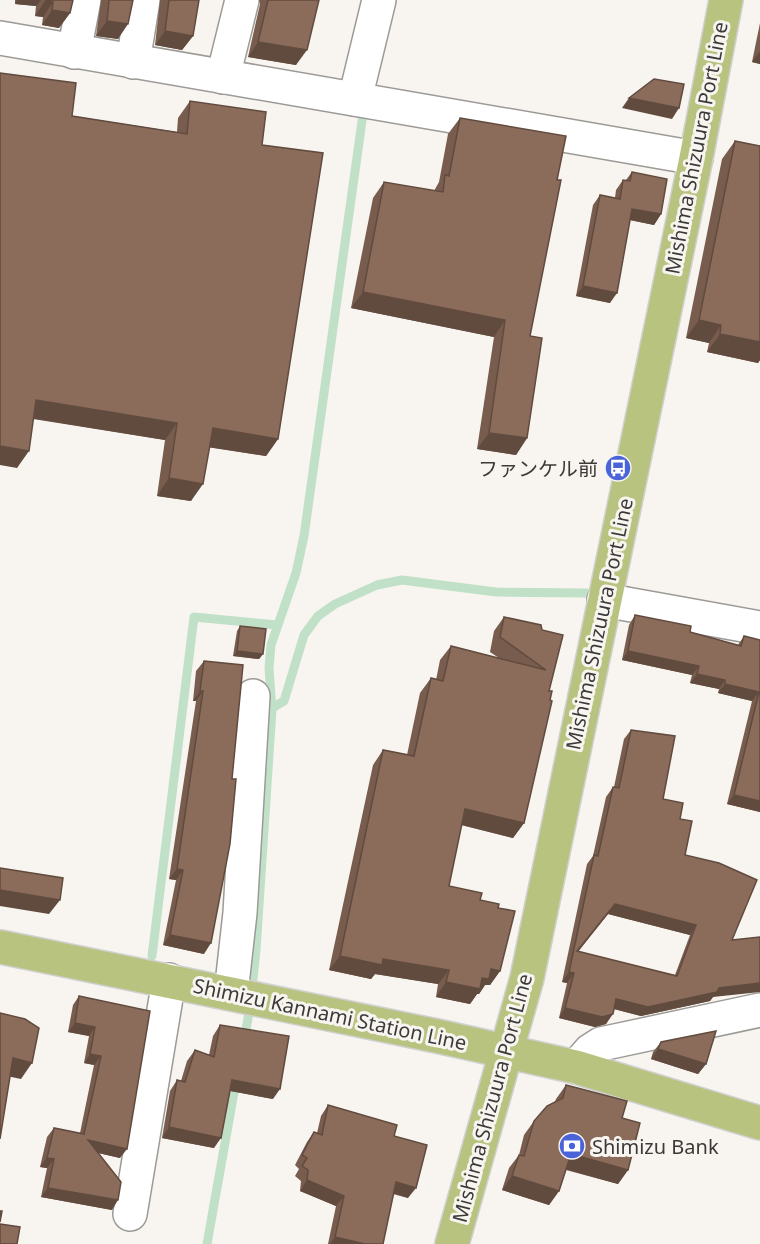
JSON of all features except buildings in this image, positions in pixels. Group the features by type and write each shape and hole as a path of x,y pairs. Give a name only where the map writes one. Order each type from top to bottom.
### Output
{"main road":[{"name":"Mishima Shizuura Port Line","path":"452,1244 527,978 696,158 726,0"},
{"name":"Shimizu Kannami Station Line","path":"0,947 169,980 576,1067 760,1123"}],"street":[{"path":"75,52 84,0"},
{"path":"133,62 143,0"},
{"path":"223,77 242,0"},
{"path":"355,99 379,0"},
{"path":"0,38 696,158"},
{"path":"604,600 760,628"},
{"path":"231,993 240,913 253,696"},
{"path":"130,1214 169,980"},
{"path":"576,1067 590,1051 601,1044 760,1010"}],"waterway":[{"path":"244,1041 256,950 272,710 269,668 271,645 296,573 304,536 363,114"},
{"path":"272,708 284,701 304,635 318,616 335,604 377,585 402,580 496,592 586,593"},
{"path":"152,956 194,617 277,625"},
{"path":"207,1244 236,1081"}],"place":[{"name":"ファンケル前","path":"618,468"},
{"name":"Shimizu Bank","path":"572,1146"}]}
